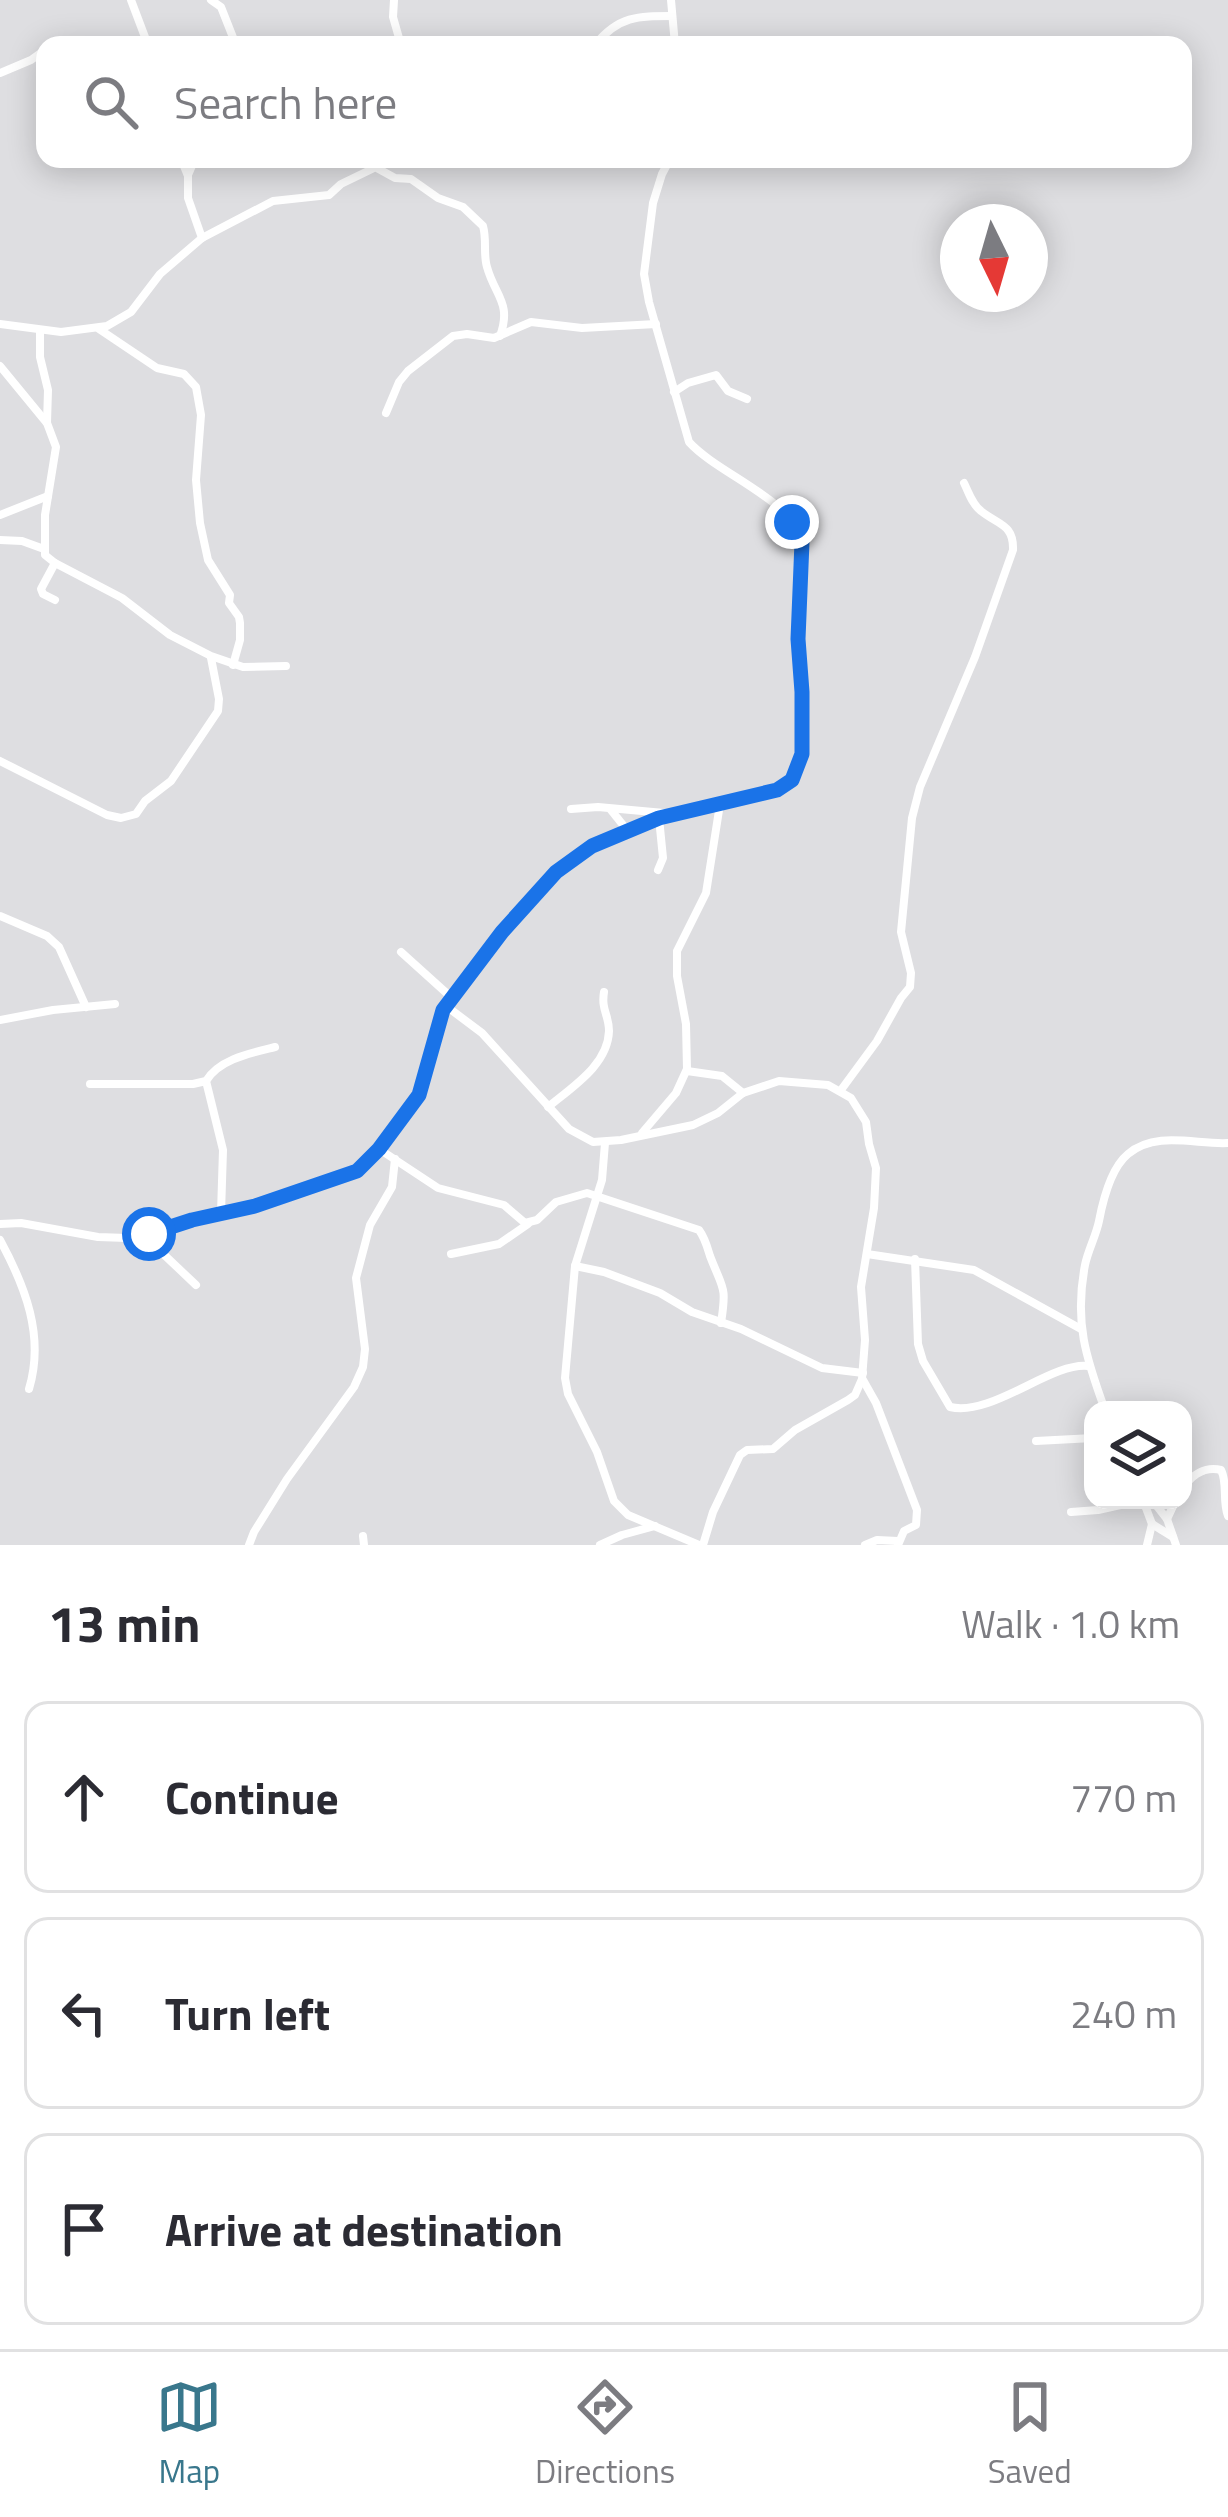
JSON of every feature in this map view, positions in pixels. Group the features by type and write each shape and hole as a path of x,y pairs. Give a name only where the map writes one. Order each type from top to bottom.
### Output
{"street":[{"path":"131,0 145,36"},
{"path":"211,0 225,15 233,36"},
{"path":"394,0 399,36"},
{"path":"670,0 674,36"},
{"path":"602,36 629,18 672,16"},
{"path":"0,73 36,55"},
{"path":"185,168 188,198 202,238"},
{"path":"188,176 191,168"},
{"path":"0,324 76,332 120,320 160,274 202,238 261,205 283,198 322,197 373,168"},
{"path":"377,168 394,178 411,179 438,198 463,207 484,226 486,262 504,305 500,336"},
{"path":"0,1224 128,1238 255,1206 357,1171 419,1095 449,1002 556,872 592,846 627,830 671,814 777,790 796,772 802,754 798,639 802,542 798,529 779,510 689,442 646,288 645,253 657,187 666,168"},
{"path":"386,413 399,382 446,339 467,334 500,336 531,322 582,328 656,324"},
{"path":"97,328 157,368 184,374 196,387 201,415 196,480 200,523 209,564 239,616 240,640 233,664"},
{"path":"40,331 47,423"},
{"path":"0,366 47,423 56,447 47,496 45,555 211,656 254,668 286,666"},
{"path":"674,392 688,382 716,375 728,391 748,399"},
{"path":"841,1090 910,987 901,932 912,818 1013,550 1011,534 978,509 964,483"},
{"path":"0,514 47,496"},
{"path":"0,539 44,550"},
{"path":"55,563 40,590 55,599"},
{"path":"0,761 107,815 136,814 171,781 218,711 211,656"},
{"path":"641,1135 676,1093 687,1071 676,950 707,889 720,804"},
{"path":"572,809 671,814"},
{"path":"611,810 627,830"},
{"path":"658,870 662,858 659,818"},
{"path":"0,916 47,936 59,947 86,1007"},
{"path":"400,952 578,1135 605,1143 693,1124 718,1113 743,1093 779,1081 828,1084 841,1090 863,1114 876,1168 862,1288 862,1376 855,1395 795,1430 773,1449 747,1450 740,1455 701,1545 618,1508 568,1394 565,1368 575,1266 604,1174 605,1143"},
{"path":"548,1107 604,1054 609,1028 602,1007 604,992"},
{"path":"0,1020 115,1004"},
{"path":"221,1213 223,1150 206,1081 212,1070 230,1061 275,1047"},
{"path":"687,1071 721,1075 743,1093"},
{"path":"90,1084 206,1081"},
{"path":"1102,1401 1088,1366 1080,1292 1101,1205 1114,1174 1131,1151 1167,1141 1228,1143"},
{"path":"379,1149 444,1191 504,1204 529,1223"},
{"path":"249,1545 363,1367 356,1278 370,1225 392,1187 394,1159"},
{"path":"451,1254 501,1243 561,1199 597,1195 702,1232 725,1291 721,1323"},
{"path":"149,1234 196,1286"},
{"path":"0,1240 30,1303 33,1376 28,1389"},
{"path":"867,1254 974,1270 1083,1329"},
{"path":"915,1259 917,1344 950,1407 970,1407 1075,1366 1088,1366"},
{"path":"575,1266 648,1288 822,1368 862,1376"},
{"path":"862,1376 917,1510 916,1525 898,1543 878,1540 865,1545"},
{"path":"1036,1441 1084,1438"},
{"path":"1192,1478 1203,1471 1221,1470 1228,1516"},
{"path":"1071,1512 1100,1509"},
{"path":"1147,1545 1152,1524 1148,1509"},
{"path":"1156,1509 1167,1519 1174,1541"},
{"path":"1167,1519 1172,1509"},
{"path":"1152,1524 1174,1541"},
{"path":"600,1545 657,1526"}],"route":[{"path":"149,1234 255,1206 357,1171 419,1095 443,1010 502,932 556,872 592,846 659,818 777,790 792,780 802,754 798,639 802,542 792,522"}]}
